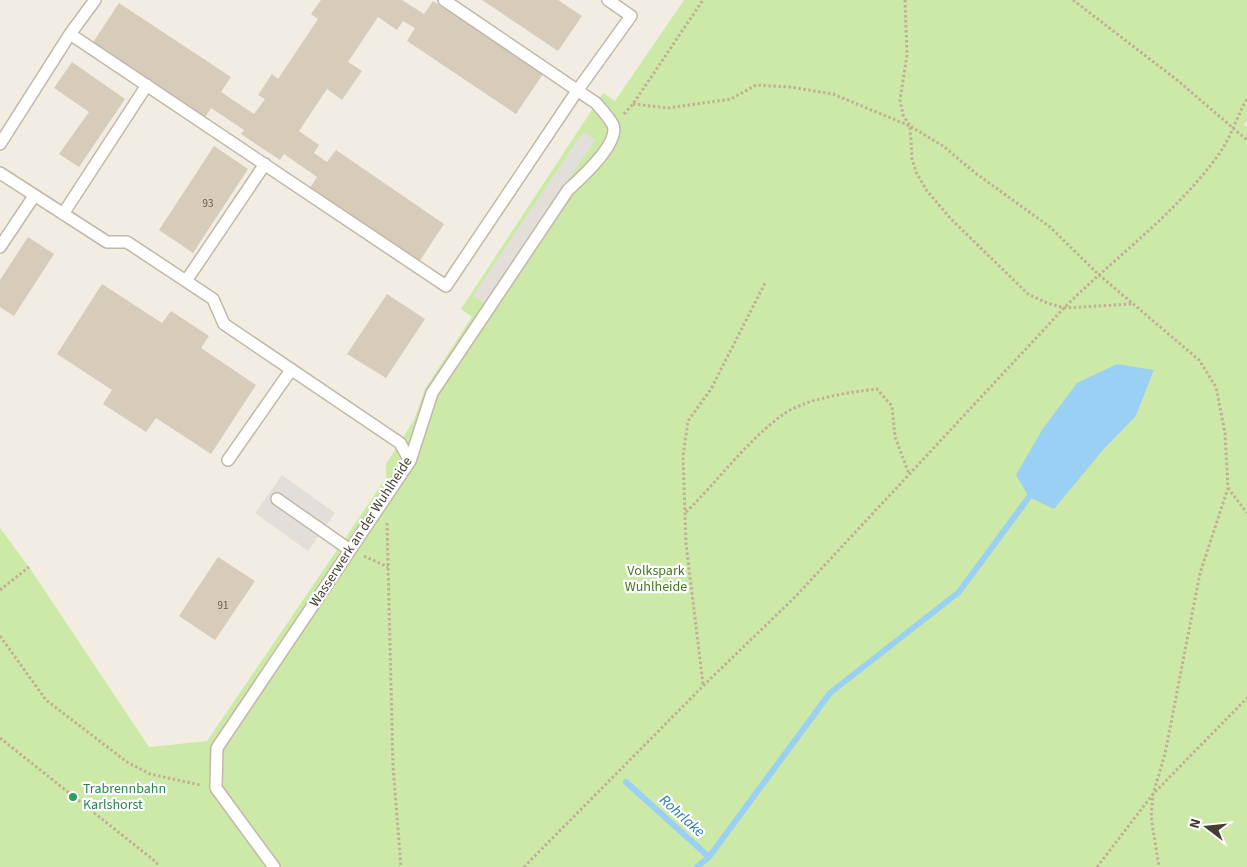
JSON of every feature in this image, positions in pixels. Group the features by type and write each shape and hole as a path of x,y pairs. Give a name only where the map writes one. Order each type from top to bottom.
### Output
{"lane":[{"path":"0,144 70,34 95,0"},
{"path":"444,0 596,103 613,126"},
{"path":"70,34 446,286 577,91 631,16 608,0"},
{"path":"62,214 147,85"},
{"name":"Wasserwerk an der Wuhlheide","path":"216,788 217,748 410,461 432,393 568,190 593,167 611,139 613,126"},
{"path":"186,281 265,164"},
{"path":"0,173 107,242 127,242 213,299 224,324 400,443 410,461"},
{"path":"0,247 34,196"},
{"path":"228,460 291,370"},
{"path":"277,499 350,550"},
{"path":"216,788 274,867"}],"path":[{"path":"613,126 633,104 703,0"},
{"path":"905,0 908,55 900,100 903,114 910,126 912,159 916,172 927,191 950,218 1012,281 1028,294 1047,303 1064,308 1132,304"},
{"path":"1073,0 1177,80 1247,140"},
{"path":"633,104 668,108 730,99 756,85 790,86 833,94 910,126 944,146 974,172 1050,227 1098,274 1199,360 1216,387 1225,433 1228,488 1200,573 1164,754 1153,794 1151,817 1159,867"},
{"path":"524,867 704,685 795,597 1064,308 1098,274 1130,250 1173,208 1214,161 1247,99"},
{"path":"704,685 686,544 683,456 688,421 711,389 766,281"},
{"path":"685,513 743,452 782,415 824,397 849,392 876,389 892,406 895,437 909,474"},
{"path":"1228,488 1247,513"},
{"path":"387,522 393,766 401,867"},
{"path":"350,550 388,567"},
{"path":"0,590 29,567"},
{"path":"0,636 46,700 127,762 150,774 216,788"},
{"path":"1097,867 1153,794 1247,698"},
{"path":"0,738 156,862 159,867"}],"green space":[{"name":"Volkspark Wuhlheide","path":"684,0 1247,0 1247,120 1244,125 1247,127 1247,867 0,867 0,528 29,567 149,747 207,741 386,478 386,464 414,420 425,389 472,317 461,309 603,93 615,101","holes":["1154,370 1136,416 1103,450"]}],"shaded area":[{"path":"583,132 595,140 485,304 473,296"},
{"path":"282,475 335,513 308,551 255,513"}],"water":[{"path":"1117,364 1154,370 1136,416 1103,450 1054,509 1029,497 1016,475 1042,430 1077,383"}],"building":[{"path":"321,0 402,0 424,14 433,1 543,74 516,114 407,41 415,28 403,21 397,30 378,17 348,62 362,71 342,100 327,89 299,131 319,145 314,153 327,162 336,150 444,224 419,262 310,188 317,177 284,154 280,160 241,134 244,130 211,108 204,119 92,44 119,3 231,77 221,92 254,114 265,99 258,95 272,74 278,79 318,19 311,14"},
{"path":"482,0 558,0 582,16 558,51"},
{"path":"72,62 125,99 79,167 59,154 89,112 54,88"},
{"path":"214,146 248,169 193,253 159,230"},
{"path":"28,237 54,254 14,316 0,307 0,280"},
{"path":"102,284 162,323 171,311 209,336 201,348 256,385 211,454 156,418 146,432 103,404 112,390 57,354"},
{"path":"387,294 425,319 386,378 347,354"},
{"path":"218,557 255,581 215,640 179,616"}],"waterway":[{"path":"709,857 830,693 959,592 1029,497"},
{"name":"Rohrlake","path":"626,782 709,857 697,867"}],"place":[{"name":"Trabrennbahn Karlshorst","path":"73,797"}]}
